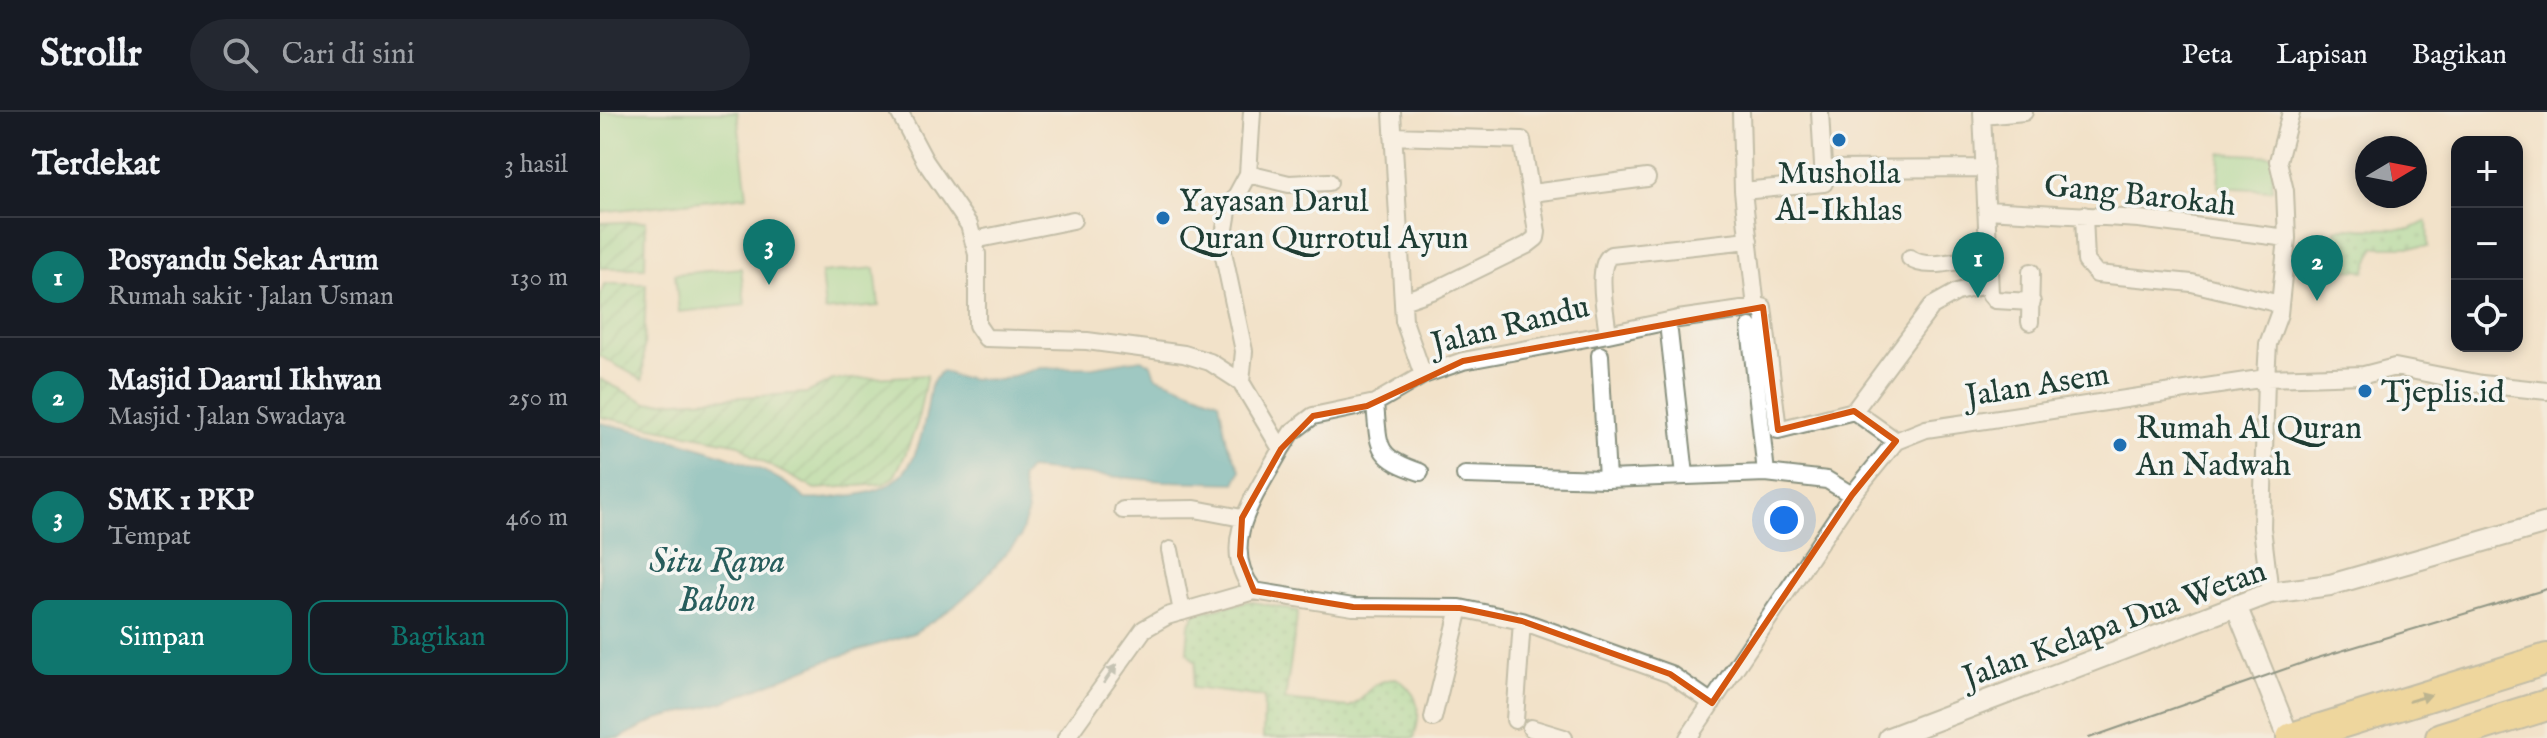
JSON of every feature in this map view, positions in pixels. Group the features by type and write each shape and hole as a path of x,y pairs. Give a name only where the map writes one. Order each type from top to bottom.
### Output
{"highway":[{"path":"2290,738 2547,659"},
{"path":"2441,738 2547,705"}],"street":[{"path":"899,112 925,161 969,225 974,240 977,325 986,338 1087,341 1184,354 1210,362 1241,382 1281,449"},
{"path":"1241,382 1244,351 1222,247 1228,211 1248,174 1252,112"},
{"path":"1392,112 1404,321 1423,375"},
{"path":"1741,112 1743,191 1756,308"},
{"path":"1743,191 1824,183 1820,112"},
{"path":"2024,112 1982,114 1990,289 1995,300 2032,302"},
{"path":"2270,593 2262,528 2266,378 2268,344 2280,304 2287,238 2285,191 2278,161 2291,112"},
{"path":"1393,136 1518,137 1526,149 1537,232 1533,241 1460,279 1403,301"},
{"path":"1823,169 1985,168"},
{"path":"1248,174 1289,184 1329,182"},
{"path":"1532,193 1647,178"},
{"name":"Gang Barokah","path":"1987,210 2084,215 2287,238"},
{"path":"2084,215 2086,261 2097,274 2192,283 2280,304"},
{"path":"974,240 1073,220"},
{"name":"Jalan Randu","path":"1242,518 1292,432 1313,416 1375,403 1423,375 1463,361 1608,334 1603,291 1605,257 1749,240"},
{"path":"1910,258 1918,264 1932,264 1989,255"},
{"path":"2030,322 2031,272"},
{"path":"1608,334 1678,319 1763,307 1778,430 1854,411 1932,306 1957,292 1990,289"},
{"path":"1750,327 1766,473"},
{"path":"1669,332 1685,475"},
{"path":"1600,355 1607,479"},
{"name":"Jalan Asem","path":"1896,441 1926,429 2266,378 2364,375 2406,368 2459,381 2547,391"},
{"path":"1375,403 1382,450 1390,462 1420,472"},
{"path":"1688,738 1852,495 1896,441 1854,411"},
{"path":"1465,475 1607,479 1766,473 1827,480 1852,495"},
{"path":"1123,510 1195,509 1242,518 1240,556 1254,591"},
{"name":"Jalan Kelapa Dua Wetan","path":"1889,738 2270,593 2330,585 2547,523"},
{"path":"1170,550 1182,612"},
{"path":"1066,738 1136,638 1156,621 1254,591 1353,607 1460,608 1522,621 1670,674 1712,703"},
{"path":"1433,718 1460,608"},
{"path":"2237,608 2290,738"},
{"path":"1515,720 1522,621"},
{"path":"1531,728 1564,738"}],"highlighted area":[{"path":"1763,307 1778,430 1854,411 1896,441 1852,495 1712,703 1670,674 1522,621 1460,608 1353,607 1254,591 1240,556 1242,518 1281,449 1313,416 1367,406 1463,361"}],"green space":[{"path":"600,112 737,112 747,196 600,212"},
{"path":"2220,153 2274,156 2272,190 2218,187"},
{"path":"646,221 645,268 600,268 600,223"},
{"path":"2427,221 2428,247 2375,247 2365,271 2289,267 2291,245 2333,248 2336,230 2342,228 2411,229"},
{"path":"741,268 745,305 679,312 675,274"},
{"path":"875,268 879,306 825,311 821,273"},
{"path":"604,284 646,284 643,380 600,356 600,297"},
{"path":"927,375 917,424 905,455 894,477 883,484 815,489 753,457 739,444 600,417 600,379 647,403 807,393 833,380"},
{"path":"1249,601 1298,611 1285,700 1349,707 1378,683 1396,678 1410,690 1417,704 1418,720 1414,738 1263,738 1264,697 1192,688 1196,663 1187,652 1189,625 1196,613"}],"water":[{"name":"Situ Rawa Babon","path":"1141,359 1151,364 1155,376 1219,401 1227,442 1241,471 1235,483 1162,481 1029,469 1021,478 1028,511 1020,538 976,587 951,609 914,633 825,661 724,702 658,719 620,738 600,738 600,423 709,450 766,472 789,485 805,499 823,499 872,492 898,478 914,456 930,388 942,371 960,378 1000,380 1039,368 1093,367"}],"tram line":[{"path":"2089,738 2311,660 2547,589"}],"place":[{"name":"Musholla Al-Ikhlas","path":"1839,140"},
{"name":"Yayasan Darul Quran Qurrotul Ayun","path":"1163,218"},
{"name":"SMK 1 PKP","path":"769,285"},
{"name":"Posyandu Sekar Arum","path":"1978,298"},
{"name":"Masjid Daarul Ikhwan","path":"2317,301"},
{"name":"Tjeplis.id","path":"2365,391"},
{"name":"Rumah Al Quran An Nadwah","path":"2120,445"}]}
